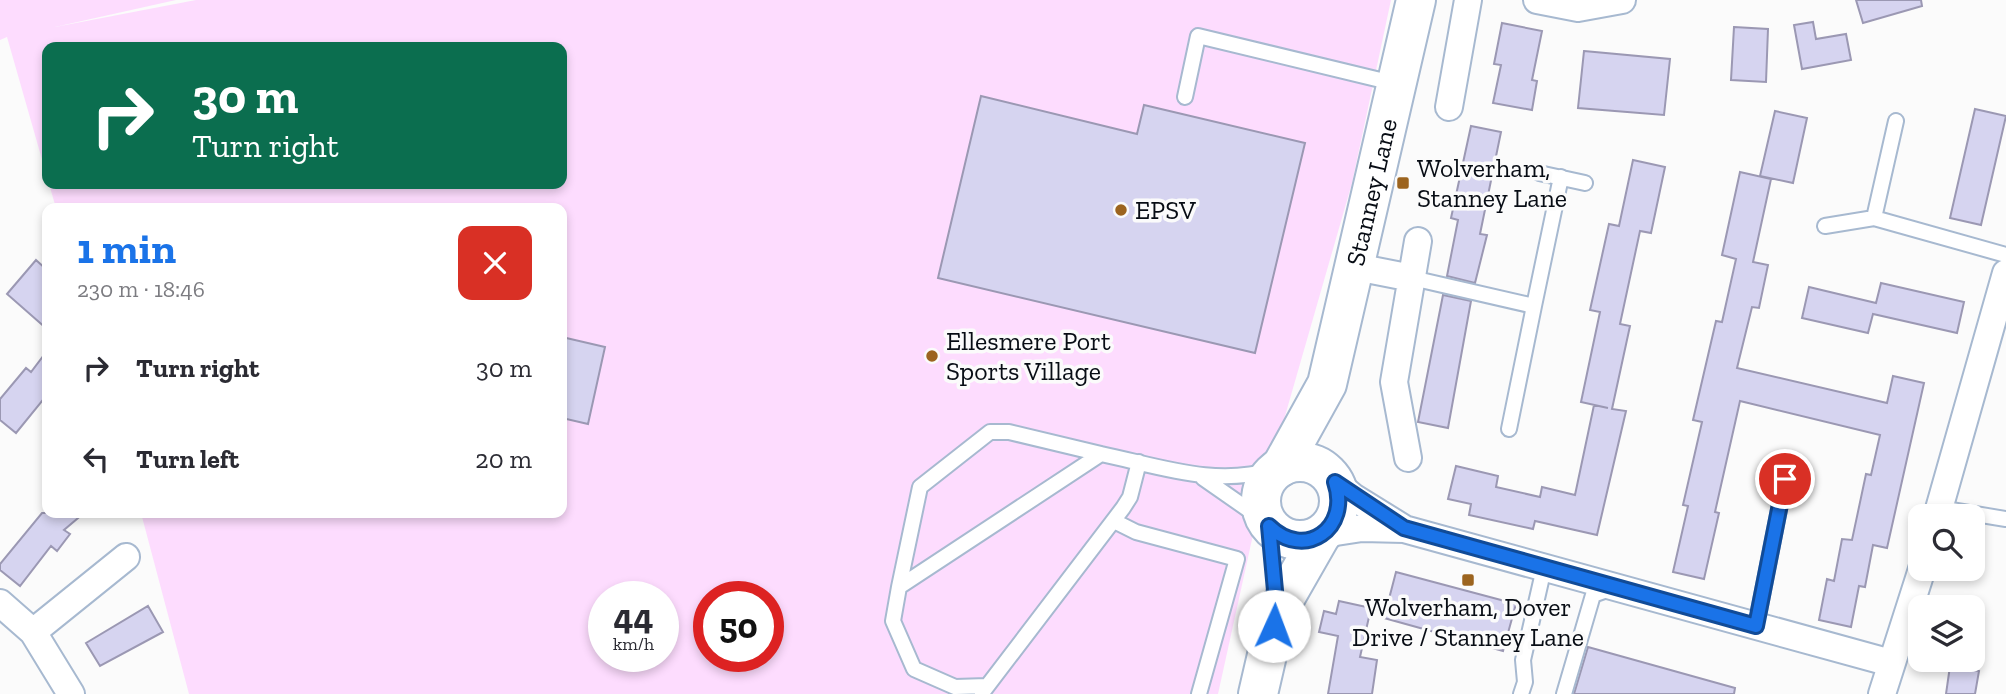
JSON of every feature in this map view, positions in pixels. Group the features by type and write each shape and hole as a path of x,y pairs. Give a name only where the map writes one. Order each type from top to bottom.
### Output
{"main road":[{"name":"Stanney Lane","path":"1279,468 1326,384 1356,267 1416,0"},
{"name":"Stanney Lane","path":"1326,384 1330,419 1328,457 1333,480"},
{"path":"1258,694 1277,612 1322,534 1337,516 1340,504 1333,480 1324,470 1303,462 1279,468 1263,488 1260,499 1267,524 1277,612"},
{"path":"1267,524 1288,539 1310,540 1322,534"}],"street":[{"path":"1449,107 1468,0"},
{"path":"1537,0 1578,8 1622,0"},
{"path":"1408,458 1391,434 1394,382 1418,241"},
{"path":"1356,267 1412,278"},
{"path":"1940,504 2006,273"},
{"path":"1333,480 1404,528"},
{"path":"1322,534 1352,529 1404,528 1891,663"},
{"path":"33,632 126,557"},
{"path":"1881,694 1918,581"},
{"path":"0,603 33,632 71,694"}],"lane":[{"path":"1185,97 1198,36 1398,85"},
{"path":"1874,218 1896,121"},
{"path":"1539,173 1585,183"},
{"path":"1509,429 1560,177"},
{"path":"1825,226 1874,218 2006,255"},
{"path":"1412,278 1534,306"},
{"path":"1139,462 1130,497 1114,521 984,690 955,687 914,670 893,621 920,487 990,432 1009,432 1101,454 1139,462 1202,477 1241,477 1279,468"},
{"path":"899,587 1101,454"},
{"path":"1202,477 1267,524"},
{"path":"1756,626 1785,479"},
{"path":"1985,517 2006,519"},
{"path":"1114,521 1136,532 1237,559 1199,694"},
{"path":"1521,694 1525,682 1523,660 1544,568"},
{"path":"1564,694 1593,595 1614,587"}],"shaded area":[{"name":"Ellesmere Port Sports Village","path":"0,0 176,0 55,27 196,0 1391,0 1352,183 1260,503 1218,694 189,694 142,518 567,518 567,203 55,203 50,189 567,189 567,42 42,42 42,160 7,37 0,40"}],"building":[{"path":"1856,0 1921,0 1922,6 1863,23"},
{"path":"1813,22 1816,39 1846,34 1851,60 1802,69 1794,25"},
{"path":"1502,23 1542,31 1532,80 1537,81 1532,110 1493,103 1501,65 1494,64"},
{"path":"1734,27 1768,29 1766,82 1731,80"},
{"path":"1584,51 1670,59 1664,115 1578,108"},
{"name":"EPSV","path":"981,96 1137,134 1144,105 1305,143 1255,353 938,278"},
{"path":"1975,109 2006,116 1981,225 1950,218"},
{"path":"1775,111 1807,118 1793,183 1760,176"},
{"path":"1471,126 1501,132 1480,234 1487,235 1475,283 1447,276 1458,220 1451,218"},
{"path":"1633,160 1665,167 1651,233 1640,231 1620,324 1630,326 1612,409 1626,411 1597,535 1535,521 1533,529 1469,515 1471,504 1448,499 1456,466 1498,476 1496,487 1540,497 1542,487 1575,495 1594,405 1608,408 1581,402 1600,312 1590,310 1609,224 1619,226"},
{"path":"1740,172 1771,179 1753,262 1768,265 1759,308 1752,307 1737,368 1887,403 1893,376 1924,383 1887,548 1873,545 1865,587 1859,586 1851,627 1819,620 1827,579 1834,581 1842,539 1852,540 1866,474 1871,475 1880,435 1740,401 1715,512 1719,513 1704,579 1673,572 1688,506 1683,505 1702,422 1693,420 1716,321 1722,322 1736,259 1722,255"},
{"path":"36,260 42,265 42,325 7,294"},
{"path":"1881,283 1964,302 1957,333 1873,314 1868,333 1802,318 1809,287 1876,303"},
{"path":"1443,295 1471,301 1448,428 1418,422"},
{"path":"567,338 605,347 588,424 567,419"},
{"path":"42,358 42,401 16,433 0,420 0,399 26,368 31,372"},
{"path":"42,513 42,518 78,518 64,530 70,534 57,551 51,546 20,586 0,570 0,564"},
{"path":"1396,572 1516,604 1503,651 1384,618"},
{"path":"1339,601 1371,608 1360,657 1377,660 1372,694 1328,694 1338,636 1319,632 1324,611 1336,614"},
{"path":"148,606 163,632 100,666 86,643"},
{"path":"1588,647 1735,688 1734,694 1574,694"},
{"path":"1949,672 1979,672 1975,694 1946,694"}],"place":[{"name":"Wolverham, Stanney Lane","path":"1403,183"},
{"name":"EPSV","path":"1121,210"},
{"name":"Ellesmere Port Sports Village","path":"932,356"},
{"name":"Wolverham, Dover Drive / Stanney Lane","path":"1468,580"}],"route":[{"path":"1274,626 1277,612 1269,526 1277,534 1299,541 1310,540 1323,534 1337,516 1340,504 1335,482 1353,497 1404,528 1756,626 1785,479"}]}
